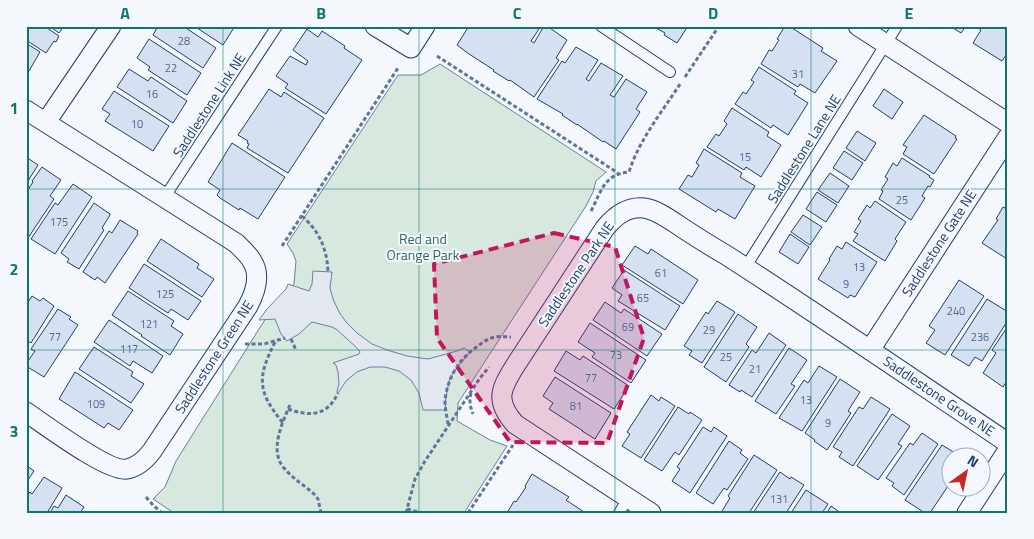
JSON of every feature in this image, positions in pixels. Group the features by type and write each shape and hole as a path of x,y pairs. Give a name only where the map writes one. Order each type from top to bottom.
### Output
{"street":[{"path":"46,122 111,26"},
{"path":"375,26 411,48 426,26"},
{"path":"858,26 1008,123"},
{"name":"Saddlestone Green NE","path":"26,110 236,244 249,255 254,263 256,274 254,296 248,306 152,452 137,465 127,470 95,458 26,412"},
{"name":"Saddlestone Gate NE","path":"870,350 1008,137"},
{"name":"Saddlestone Park NE","path":"651,513 624,505 515,424 508,416 501,394 506,380 605,228 614,218 633,208 644,208 665,217 870,350"},
{"name":"Saddlestone Grove NE","path":"870,350 1008,443"},
{"path":"967,513 1008,450"}],"lane":[{"name":"Saddlestone Link NE","path":"164,198 277,26"},
{"path":"600,26 670,72"},
{"name":"Saddlestone Lane NE","path":"746,268 897,26"}],"path":[{"path":"437,56 619,173"},
{"path":"282,246 398,68"},
{"path":"302,216 314,228 321,240 327,259 328,272"},
{"path":"448,425 445,403 449,381 461,361 484,342 497,336 511,337"},
{"path":"244,344 264,344 285,338"},
{"path":"291,339 296,350"},
{"path":"275,342 262,374 262,389 273,410 283,422"},
{"path":"473,388 470,398 473,414"},
{"path":"321,513 318,499 314,494 289,473 280,462 278,450 280,432 289,407 308,414 318,412 326,409 338,393"},
{"path":"468,513 513,445"},
{"path":"146,497 162,513"},
{"path":"407,509 422,513"}],"highlighted area":[{"path":"554,233 615,247 644,338 607,443 510,442 437,338 434,264"}],"green space":[{"name":"Red and Orange Park","path":"440,64 606,172 596,181 586,206 458,403 457,421 490,440 507,446 464,513 174,513 153,499 165,487 176,461 268,315 294,284 296,261 287,244 398,75 421,75"}],"shaded area":[{"path":"313,271 332,272 330,288 339,312 357,333 372,344 407,356 428,359 464,348 470,352 454,371 449,381 445,403 446,410 423,410 419,393 411,380 399,371 385,367 370,367 357,372 346,381 338,393 338,372 336,365 333,363 359,354 360,352 356,347 332,327 312,322 299,334 287,341 281,334 275,319 259,320 286,289 288,284 309,291 312,284"}],"building":[{"path":"26,26 44,26 59,36 46,53 26,40"},
{"path":"49,26 64,26 59,33"},
{"path":"158,26 176,26 179,28 183,26 216,48 203,68 153,35"},
{"path":"194,26 235,26 223,45"},
{"path":"469,26 541,26 531,41 534,43 544,26 547,26 567,40 556,58 559,60 534,97 457,45"},
{"path":"657,26 688,26 677,43 664,35 665,33 656,28"},
{"path":"785,26 789,26 823,48 821,51 837,61 815,93 800,84 798,87 761,64 769,50 772,51 779,40 777,39"},
{"path":"950,26 966,26 961,33"},
{"path":"979,26 1008,26 1008,52 1002,61 973,43 981,30 978,28"},
{"path":"307,29 318,37 322,31 362,60 326,114 285,88 288,84 276,76 290,56 306,65 308,61 293,50"},
{"path":"149,39 201,73 187,95 148,70 150,67 137,58"},
{"path":"26,43 40,52 29,71 26,69"},
{"path":"576,47 598,60 586,79 589,81 601,63 623,76 610,95 614,97 626,79 647,92 636,109 640,112 616,149 537,99 562,61 565,63"},
{"path":"759,67 796,91 794,94 808,103 788,135 773,125 771,128 735,104 743,92 746,94 754,82 751,80"},
{"path":"129,69 148,81 151,77 187,101 173,123 117,87"},
{"path":"269,89 281,97 284,92 324,118 288,173 247,148 248,141 238,135"},
{"path":"884,89 903,102 892,119 873,106"},
{"path":"114,91 169,126 153,151 105,121 110,114 102,109"},
{"path":"732,108 769,132 767,136 781,145 761,177 746,167 744,170 707,147 716,134 719,136 727,124 724,121"},
{"path":"924,115 956,136 955,138 957,139 934,174 903,154 907,147 903,145"},
{"path":"857,131 876,143 865,161 846,148"},
{"path":"232,143 285,177 258,219 220,198 217,195 220,190 208,182"},
{"path":"704,149 742,173 740,177 755,186 735,219 718,209 716,212 679,189 688,175 692,177 699,165 696,163"},
{"path":"844,151 863,163 852,180 833,168"},
{"path":"26,157 38,165 26,184"},
{"path":"902,158 934,180 922,196 925,198 911,220 879,199 883,191 881,190 888,179 885,177 893,163 897,166"},
{"path":"42,167 61,180 50,196 54,199 28,238 26,237 26,193"},
{"path":"830,173 849,186 838,203 818,190"},
{"path":"73,184 92,197 55,254 31,239 55,203 58,205"},
{"path":"817,192 837,205 826,222 806,209"},
{"path":"875,201 906,222 895,239 897,241 885,261 853,241 858,234 854,232 861,221 858,219 867,205 870,208"},
{"path":"94,203 110,215 102,228 104,230 79,269 67,262 69,259 61,253"},
{"path":"1008,204 1007,259 982,243 998,220 996,219 1003,207 1005,208"},
{"path":"803,215 822,227 810,245 791,232"},
{"path":"120,220 138,231 138,234 105,283 97,277 95,280 83,272 109,231 112,233"},
{"path":"790,234 809,247 798,264 779,252"},
{"path":"161,239 199,264 197,268 214,279 202,297 147,261"},
{"path":"846,242 877,262 855,297 850,295 848,298 818,279 837,246 842,249"},
{"path":"635,246 648,254 651,249 698,280 683,304 622,265"},
{"path":"144,264 201,301 188,320 171,309 168,313 129,288"},
{"path":"624,270 680,306 665,330 618,301 622,295 612,288"},
{"path":"959,280 984,296 945,355 926,343 935,330 929,326"},
{"path":"128,291 174,321 171,326 183,334 170,355 112,315"},
{"path":"32,296 40,301 43,298 54,306 31,343 28,341 26,343 26,305"},
{"path":"987,299 1008,312 1008,320 982,361 975,357 969,366 951,355"},
{"path":"717,301 735,312 702,363 689,355 692,351 684,346 706,312 708,314"},
{"path":"605,302 621,313 624,309 662,334 647,356 593,320"},
{"path":"58,309 71,317 69,319 78,325 44,377 26,366 26,364 35,351 31,349"},
{"path":"738,314 757,327 746,344 749,347 726,382 704,367"},
{"path":"109,320 163,356 152,373 133,361 130,366 94,342"},
{"path":"590,323 646,360 631,383 592,357 595,353 578,342"},
{"path":"1008,326 1008,379 1003,387 983,373 996,353 992,350"},
{"path":"769,333 786,345 752,397 729,385 752,350 756,353"},
{"path":"94,347 133,372 131,376 144,384 131,403 79,369"},
{"path":"789,348 807,360 791,384 795,386 776,414 755,401"},
{"path":"566,351 580,360 583,356 629,386 614,409 554,371"},
{"path":"819,366 837,377 802,431 779,418 804,380 808,383"},
{"path":"75,372 133,410 119,430 108,423 104,428 59,399"},
{"path":"555,377 611,413 595,439 549,409 553,403 543,396"},
{"path":"840,379 860,392 848,411 851,413 827,450 805,433"},
{"path":"651,395 659,401 661,397 675,406 641,458 622,446 630,434 627,432"},
{"path":"871,397 890,409 853,466 839,457 842,452 833,447 859,407 863,409"},
{"path":"678,407 702,420 679,455 675,452 662,471 644,460"},
{"path":"892,414 910,426 898,444 902,446 878,480 857,466"},
{"path":"703,427 711,432 714,427 727,436 690,493 672,481 680,469 677,467"},
{"path":"922,433 938,444 904,495 892,486 894,483 886,478 910,443 913,445"},
{"path":"729,441 742,450 740,453 748,459 727,490 724,488 713,504 696,493"},
{"path":"942,445 944,446 942,446 942,495 930,513 925,513 905,500"},
{"path":"754,455 777,470 749,513 725,513 722,511 730,498 728,496"},
{"path":"26,465 34,471 26,483"},
{"path":"780,472 804,485 786,513 753,513"},
{"path":"532,474 569,497 566,500 584,513 507,513 526,487"},
{"path":"44,477 62,488 61,490 47,513 26,513 26,498 30,492 32,494"},
{"path":"806,490 828,504 822,513 791,513"},
{"path":"66,495 84,507 80,513 50,513 54,506 58,508"},
{"path":"831,506 841,513 827,513"}]}
